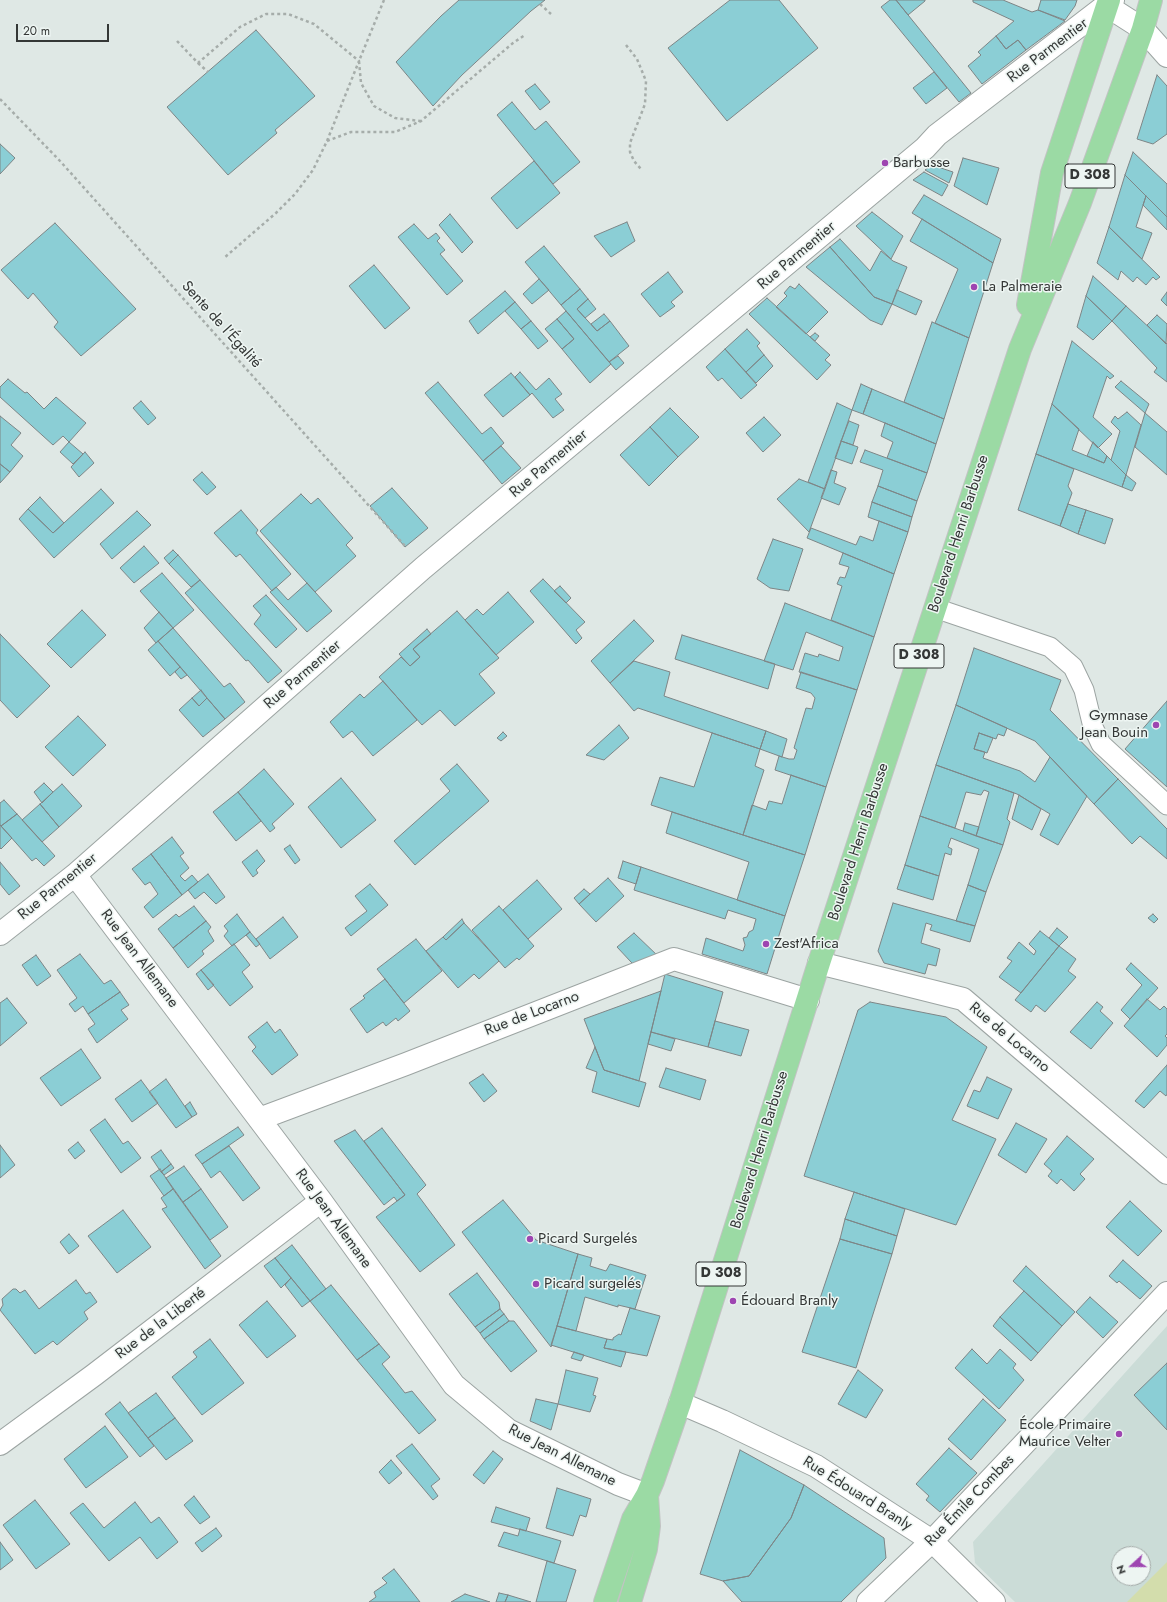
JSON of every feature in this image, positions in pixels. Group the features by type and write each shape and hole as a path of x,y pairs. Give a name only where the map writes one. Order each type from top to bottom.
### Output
{"main road":[{"name":"Boulevard Henri Barbusse","path":"605,1602 633,1519 647,1494 680,1403 819,963 1020,349 1080,203 1143,29 1151,0"},
{"name":"Boulevard Henri Barbusse","path":"1020,349 1052,173 1110,2"},
{"name":"Boulevard Henri Barbusse","path":"630,1602 646,1549 649,1526 647,1494"}],"street":[{"path":"1110,2 1143,29 1167,56"},
{"name":"Rue Parmentier","path":"0,934 75,875 423,568 912,159 937,135 1110,2"},
{"name":"Rue Jean Allemane","path":"75,875 321,1201 454,1385 508,1430 618,1484 647,1494"},
{"name":"Rue de Locarno","path":"259,1119 406,1064 674,958 808,1000"},
{"name":"Rue de Locarno","path":"819,963 963,999 1167,1173"},
{"name":"Rue de la Liberté","path":"0,1444 94,1375 321,1201"},
{"name":"Rue Émile Combes","path":"868,1602 932,1541 1167,1292"},
{"name":"Rue Édouard Branly","path":"680,1403 722,1421 816,1466 932,1541 994,1602"}],"lane":[{"path":"935,608 1050,647 1073,667 1084,690 1093,727 1101,744 1167,805"}],"path":[{"path":"224,258 296,194 313,170 327,141 383,1"},
{"path":"540,4 551,14"},
{"path":"198,63 240,27 266,14 288,14 314,24 359,61 361,83 374,106 395,118 421,121"},
{"path":"327,141 351,132 395,132 421,121 524,35"},
{"path":"177,41 208,72"},
{"path":"626,45 637,59 646,82 645,104 630,143 630,152 641,169"},
{"name":"Sente de l'Égalité","path":"0,99 65,167 370,506 423,568"}],"shaded area":[{"name":"École Primaire Maurice Velter","path":"1167,1326 1167,1602 1015,1602 975,1563 973,1542"}],"green space":[{"path":"1167,1562 1167,1602 1127,1602 1143,1586 1151,1586 1151,1578"}],"building":[{"path":"459,0 545,0 531,11 462,75 433,106 396,62 441,16"},
{"path":"730,0 779,0 818,48 727,121 668,48"},
{"path":"890,0 896,0 971,93 959,102 881,7"},
{"path":"896,0 925,0 925,1 908,15"},
{"path":"973,0 1003,0 1032,12 1038,10 1065,21 1026,50 1018,40 1006,49 996,36 1014,21 973,2"},
{"path":"1041,0 1077,0 1075,6 1065,20 1038,10"},
{"path":"256,30 315,96 275,130 277,133 228,175 167,107"},
{"path":"996,36 1006,49 1018,40 1026,50 982,84 968,66 981,55 978,52"},
{"path":"934,72 947,88 926,104 913,88"},
{"path":"1157,75 1167,86 1167,134 1153,144 1137,139"},
{"path":"535,84 550,102 540,110 525,91"},
{"path":"512,102 535,130 546,121 580,162 553,184 497,115"},
{"path":"0,144 15,158 0,174"},
{"path":"1133,152 1167,184 1167,217 1125,175"},
{"path":"963,158 999,168 987,205 954,186"},
{"path":"534,161 560,193 517,229 491,198"},
{"path":"932,165 953,172 949,183 925,170"},
{"path":"924,172 948,185 942,196 913,180"},
{"path":"1125,175 1146,196 1136,227 1152,233 1142,259 1109,227"},
{"path":"924,195 1001,239 993,263 912,213"},
{"path":"1146,196 1167,217 1167,230 1143,205"},
{"path":"872,212 903,236 891,259 856,226"},
{"path":"450,214 473,242 462,253 439,225"},
{"path":"922,219 993,263 969,338 935,323 958,269 910,241"},
{"path":"627,222 635,241 611,257 594,236"},
{"path":"55,223 136,309 81,356 54,327 58,322 33,293 28,299 1,270"},
{"path":"414,224 428,239 436,233 440,238 437,241 445,250 440,254 463,281 447,295 398,237"},
{"path":"1109,227 1160,277 1156,280 1153,277 1146,285 1137,277 1133,282 1121,271 1118,280 1097,263"},
{"path":"840,239 870,271 881,251 893,261 907,267 892,304 874,297 830,247"},
{"path":"544,246 580,289 561,305 525,262"},
{"path":"830,247 874,297 892,304 882,325 870,320 806,267"},
{"path":"374,265 410,308 385,329 349,286"},
{"path":"668,272 683,292 671,302 675,306 660,317 641,294"},
{"path":"1093,276 1126,306 1112,321 1086,296"},
{"path":"539,279 549,290 532,304 523,294"},
{"path":"799,284 828,312 806,334 776,307 787,296 784,293 790,286 795,289"},
{"path":"580,289 588,299 577,309 597,331 610,321 629,346 609,362 561,305"},
{"path":"897,290 922,301 916,315 892,304"},
{"path":"505,291 515,302 478,334 469,321"},
{"path":"1167,292 1167,306 1161,300"},
{"path":"1086,296 1112,321 1093,340 1077,327"},
{"path":"767,298 830,355 825,360 831,365 817,380 749,314"},
{"path":"588,299 596,309 585,318 577,309"},
{"path":"515,302 531,321 521,329 505,311"},
{"path":"1126,306 1167,344 1167,382 1154,372 1157,368 1112,321"},
{"path":"566,311 611,364 590,383 562,349 574,339 557,319"},
{"path":"604,314 610,321 597,331 591,324"},
{"path":"1157,315 1167,324 1166,344 1147,325"},
{"path":"557,319 574,339 562,349 545,329"},
{"path":"531,321 548,341 538,349 521,329"},
{"path":"932,322 969,338 944,419 904,402"},
{"path":"747,329 760,343 757,346 764,355 746,372 725,349"},
{"path":"815,333 819,336 815,341 810,337"},
{"path":"1072,341 1114,376 1110,379 1107,376 1093,417 1112,434 1098,448 1052,404"},
{"path":"725,349 757,385 741,399 722,378 718,381 706,367"},
{"path":"764,355 773,366 756,383 746,372"},
{"path":"618,356 624,363 616,370 609,362"},
{"path":"520,372 536,390 549,378 562,394 555,399 564,410 553,418 532,393 530,395 515,377"},
{"path":"511,373 530,395 503,417 484,395"},
{"path":"8,379 25,393 27,392 44,409 56,397 86,423 69,442 63,436 53,445 0,397 0,387"},
{"path":"1121,381 1149,404 1145,413 1115,387"},
{"path":"438,382 482,434 491,427 504,443 483,461 425,393"},
{"path":"861,384 872,389 863,414 852,410"},
{"path":"872,389 944,419 936,444 863,414"},
{"path":"141,401 156,418 148,425 133,408"},
{"path":"837,403 852,410 825,489 808,482"},
{"path":"1052,404 1079,429 1072,450 1104,463 1107,456 1126,475 1122,487 1036,454"},
{"path":"670,408 699,437 678,457 650,427"},
{"path":"1127,412 1141,425 1126,475 1111,460 1120,431 1111,422 1115,416 1118,419"},
{"path":"1145,413 1167,432 1167,475 1135,447"},
{"path":"0,416 21,433 11,445 23,456 10,472 0,464"},
{"path":"764,417 781,435 763,452 746,433"},
{"path":"849,421 859,425 853,445 841,441"},
{"path":"885,423 936,444 927,473 887,458 893,442 881,436"},
{"path":"650,427 678,457 649,486 620,455"},
{"path":"841,441 858,447 852,464 835,458"},
{"path":"69,442 83,454 73,464 60,452"},
{"path":"1093,442 1107,456 1104,463 1087,456"},
{"path":"501,446 521,468 502,484 483,461"},
{"path":"865,450 927,473 917,501 878,486 883,470 860,462"},
{"path":"85,452 94,463 79,477 71,467"},
{"path":"1036,454 1074,469 1068,486 1072,493 1060,526 1018,510"},
{"path":"0,464 10,472 0,483"},
{"path":"831,470 837,472 834,483 846,488 839,505 821,498"},
{"path":"202,472 216,487 207,495 193,480"},
{"path":"1126,475 1136,483 1132,491 1122,487"},
{"path":"799,479 825,489 809,532 777,499"},
{"path":"878,486 917,501 912,517 872,502"},
{"path":"392,488 428,528 405,547 370,506"},
{"path":"101,489 114,503 54,558 19,519 28,509 53,533"},
{"path":"301,494 311,504 318,498 353,538 346,545 356,556 315,592 260,531"},
{"path":"40,497 64,523 53,533 28,509"},
{"path":"872,502 912,517 908,532 868,517"},
{"path":"1068,504 1086,510 1078,534 1060,526"},
{"path":"241,510 258,530 256,533 291,574 272,591 240,554 236,557 214,533"},
{"path":"1086,510 1113,519 1105,544 1078,534"},
{"path":"137,511 151,525 112,559 100,544"},
{"path":"879,521 908,532 894,574 807,538 811,528 856,545 860,536 873,541"},
{"path":"773,539 803,549 789,591 770,588 757,579"},
{"path":"144,546 159,563 134,583 120,568"},
{"path":"173,550 178,555 169,564 164,558"},
{"path":"843,553 894,574 874,637 831,620 842,586 837,584 840,577 845,578 849,567 839,564"},
{"path":"178,555 200,580 191,587 169,564"},
{"path":"162,573 194,610 173,628 140,591"},
{"path":"543,579 585,622 576,630 582,638 576,644 530,591"},
{"path":"200,580 282,671 268,683 248,660 246,661 185,593"},
{"path":"307,583 332,611 307,632 270,592 276,587 288,600"},
{"path":"560,586 571,598 566,603 554,591"},
{"path":"508,592 534,622 496,655 465,620 477,609 483,615"},
{"path":"266,595 297,629 276,648 254,624 261,615 253,606"},
{"path":"785,603 874,637 857,690 799,672 805,653 818,657 819,654 839,661 843,647 806,632 793,670 764,661"},
{"path":"82,610 106,635 71,668 47,644"},
{"path":"457,611 499,658 479,674 495,693 455,726 440,710 422,725 379,677 401,657 410,666 420,657 413,649"},
{"path":"159,612 173,628 156,643 144,628"},
{"path":"634,620 654,641 610,683 591,661"},
{"path":"173,628 224,687 230,683 245,702 225,719 158,641"},
{"path":"427,629 431,634 413,649 420,657 410,666 399,654"},
{"path":"0,634 50,686 17,718 0,700"},
{"path":"682,635 775,664 768,689 675,659"},
{"path":"158,641 180,667 170,676 148,650"},
{"path":"974,648 1061,680 1050,710 1118,779 1094,804 1035,741 956,705"},
{"path":"634,661 670,672 664,696 766,731 760,749 638,708 634,711 610,683"},
{"path":"180,667 187,675 181,679 175,672"},
{"path":"801,672 857,690 826,787 775,770 779,756 794,759 797,750 794,748 806,708 812,709 815,698 811,693 796,688"},
{"path":"383,681 417,720 373,756 352,731 343,738 330,722 360,694 364,698"},
{"path":"201,690 207,698 199,706 192,698"},
{"path":"192,698 199,706 207,698 225,719 203,737 179,710"},
{"name":"Gymnase Jean Bouin","path":"1167,701 1167,787 1125,749"},
{"path":"956,705 1007,728 1004,736 998,734 996,739 979,733 974,749 985,752 983,758 1020,771 1035,782 1050,757 1087,796 1058,845 1040,835 1050,814 1017,794 936,765"},
{"path":"78,716 106,745 73,776 45,747"},
{"path":"619,725 629,738 604,760 586,755"},
{"path":"766,731 787,739 782,757 760,749"},
{"path":"503,732 507,736 501,741 497,738"},
{"path":"712,733 760,749 755,766 764,770 743,835 651,805 660,777 694,787"},
{"path":"979,733 993,738 987,753 974,749"},
{"path":"457,764 489,801 415,865 394,841 450,791 440,779"},
{"path":"936,765 1014,793 1007,819 1010,822 1003,845 976,836 989,792 984,790 981,795 966,792 955,828 920,816"},
{"path":"264,769 294,804 272,824 275,828 270,832 238,792"},
{"path":"791,775 826,787 805,855 743,835 752,805 766,810 769,801 782,804"},
{"path":"341,778 376,820 341,848 308,807"},
{"path":"1118,779 1167,829 1167,859 1140,836 1132,844 1094,804"},
{"path":"44,783 53,792 42,803 34,792"},
{"path":"62,784 82,806 59,827 40,804"},
{"path":"238,792 261,821 236,841 213,812"},
{"path":"1019,795 1041,809 1032,830 1012,819"},
{"path":"4,800 17,814 1,826 0,803"},
{"path":"40,804 59,827 42,842 22,820"},
{"path":"672,812 805,855 785,916 737,900 749,862 666,833"},
{"path":"17,814 55,856 44,866 36,858 32,861 1,826"},
{"path":"920,816 1003,845 986,892 968,885 979,849 951,838 948,847 952,849 951,855 945,853 939,876 905,865"},
{"path":"965,823 979,827 976,836 963,831"},
{"path":"0,825 12,838 1,849 0,848"},
{"path":"172,837 184,853 180,856 189,868 180,876 185,881 192,875 198,882 182,895 151,854"},
{"path":"290,845 300,860 295,864 284,849"},
{"path":"257,850 265,861 256,870 258,873 253,877 242,862"},
{"path":"151,854 182,895 153,918 144,907 158,894 150,882 145,885 132,869"},
{"path":"623,861 641,867 636,884 618,878"},
{"path":"0,862 20,886 9,895 0,884"},
{"path":"905,865 939,876 933,900 897,889"},
{"path":"641,867 785,916 767,974 702,954 706,938 743,951 745,945 743,938 747,937 749,932 753,930 756,919 728,910 725,919 634,890"},
{"path":"208,874 225,897 216,904 204,892 195,899 188,890"},
{"path":"608,878 624,896 596,922 579,904"},
{"path":"537,880 562,909 528,939 503,910"},
{"path":"370,884 388,905 351,936 345,928 367,911 355,896"},
{"path":"968,885 986,892 975,926 956,921"},
{"path":"584,889 590,894 579,904 574,898"},
{"path":"893,903 975,926 970,942 930,930 932,925 926,923 921,943 940,949 936,966 928,964 925,974 884,963 878,951"},
{"path":"194,906 206,921 173,948 158,929 176,914 179,917"},
{"path":"499,906 534,946 519,960 517,958 505,968 472,930"},
{"path":"237,914 250,932 232,946 224,936 228,931 224,926"},
{"path":"1153,914 1158,919 1154,923 1148,918"},
{"path":"283,917 298,937 270,959 256,939"},
{"path":"462,919 464,923 446,940 443,937"},
{"path":"206,921 211,927 208,931 214,941 202,951 204,954 188,968 173,948"},
{"path":"464,923 499,961 479,979 474,974 458,988 426,951 443,937 446,940"},
{"path":"1057,928 1068,937 1059,946 1049,938"},
{"path":"1040,931 1059,946 1021,993 999,977 1012,961 1007,958 1019,942 1034,955 1036,951 1029,944"},
{"path":"250,932 260,944 256,947 246,935"},
{"path":"634,933 659,957 635,966 617,947"},
{"path":"416,939 442,971 404,1003 377,969"},
{"path":"234,944 250,965 242,972 253,987 230,1006 201,970"},
{"path":"1059,946 1076,959 1068,971 1076,977 1045,1012 1036,1005 1031,1012 1015,1000"},
{"path":"80,954 104,984 111,980 120,992 88,1014 83,1006 75,1012 69,1004 77,998 57,970"},
{"path":"36,955 51,976 37,986 22,965"},
{"path":"1131,963 1158,988 1130,1019 1121,1010 1142,985 1126,969"},
{"path":"201,970 214,985 208,990 196,974"},
{"path":"665,974 723,992 708,1047 651,1032"},
{"path":"385,979 410,1011 398,1021 396,1018 386,1026 383,1022 367,1033 350,1009 365,998 363,996"},
{"path":"661,991 639,1081 604,1070 584,1019"},
{"path":"120,992 129,1005 121,1010 128,1019 97,1043 88,1029 95,1024 88,1014"},
{"path":"7,998 27,1023 0,1046 0,1003"},
{"path":"1147,999 1160,1010 1164,1006 1167,1009 1167,1034 1165,1036 1167,1038 1167,1045 1157,1057 1124,1026"},
{"path":"870,1002 946,1017 987,1047 952,1120 996,1139 956,1225 804,1176 858,1010"},
{"path":"1097,1002 1103,1007 1100,1011 1113,1023 1091,1049 1070,1032"},
{"path":"715,1021 749,1030 741,1056 708,1047"},
{"path":"267,1022 275,1033 280,1029 298,1055 272,1075 252,1051 256,1047 248,1037"},
{"path":"651,1032 675,1039 671,1051 648,1044"},
{"path":"595,1047 604,1070 646,1083 639,1107 592,1092 597,1072 586,1068"},
{"path":"81,1049 101,1078 61,1106 40,1078"},
{"path":"1167,1065 1166,1096 1160,1091 1144,1108 1135,1101"},
{"path":"666,1068 706,1080 700,1100 659,1087"},
{"path":"483,1074 497,1091 484,1102 469,1083"},
{"path":"987,1077 1012,1089 998,1119 967,1106 974,1090 980,1092"},
{"path":"166,1079 192,1117 176,1128 149,1092"},
{"path":"141,1080 158,1103 132,1122 115,1099"},
{"path":"190,1102 197,1114 192,1117 185,1106"},
{"path":"105,1119 123,1144 128,1141 141,1158 121,1173 90,1130"},
{"path":"1016,1123 1047,1139 1026,1173 998,1155"},
{"path":"238,1127 244,1135 202,1164 195,1155"},
{"path":"382,1128 426,1185 417,1194 455,1245 420,1272 376,1217 405,1195 364,1141"},
{"path":"355,1130 405,1195 397,1201 394,1197 384,1205 334,1141"},
{"path":"1067,1136 1094,1159 1080,1174 1085,1179 1074,1191 1061,1179 1057,1184 1048,1176 1052,1171 1044,1164"},
{"path":"78,1142 85,1151 75,1159 68,1150"},
{"path":"0,1145 15,1165 0,1178"},
{"path":"229,1146 260,1188 243,1201 220,1171 211,1178 202,1164"},
{"path":"161,1150 171,1164 161,1172 151,1157"},
{"path":"171,1164 174,1168 164,1175 161,1172"},
{"path":"184,1166 201,1189 183,1202 166,1178"},
{"path":"160,1169 173,1189 164,1196 150,1176"},
{"path":"173,1189 221,1256 205,1269 162,1209 167,1207 161,1198"},
{"path":"201,1189 228,1227 210,1240 183,1202"},
{"path":"854,1192 905,1209 897,1236 845,1219"},
{"name":"Picard surgelés","path":"503,1200 536,1240 578,1254 551,1347 462,1232"},
{"path":"1130,1201 1162,1231 1138,1256 1106,1227"},
{"path":"123,1210 151,1247 117,1273 88,1236"},
{"path":"845,1219 897,1236 892,1254 840,1239"},
{"path":"69,1234 79,1246 69,1254 60,1242"},
{"path":"840,1239 892,1254 856,1368 802,1352"},
{"path":"292,1245 326,1289 310,1301 275,1258"},
{"path":"578,1254 592,1258 590,1266 606,1271 610,1264 646,1275 635,1309 618,1305 618,1307 585,1297 576,1331 557,1326"},
{"path":"275,1258 291,1278 281,1288 264,1266"},
{"path":"1123,1260 1152,1286 1140,1299 1119,1281 1117,1283 1109,1276"},
{"path":"1026,1266 1075,1312 1062,1326 1013,1281"},
{"path":"477,1273 499,1302 500,1309 475,1327 449,1294"},
{"path":"291,1278 310,1301 302,1307 285,1285"},
{"path":"76,1280 86,1294 90,1292 97,1302 84,1312 88,1319 57,1345 53,1341 35,1354 0,1310 3,1305 2,1299 13,1289 16,1289 20,1293 25,1290 39,1309"},
{"path":"331,1285 379,1344 357,1360 310,1301"},
{"path":"1024,1291 1062,1326 1038,1353 1000,1317"},
{"path":"1090,1297 1118,1322 1103,1338 1076,1312"},
{"path":"267,1301 296,1336 267,1358 239,1325"},
{"path":"630,1308 660,1316 647,1356 604,1348 607,1339 613,1340 613,1338 619,1334 621,1335"},
{"path":"500,1309 504,1314 480,1333 475,1327"},
{"path":"504,1314 509,1321 484,1339 480,1333"},
{"path":"1000,1317 1038,1353 1031,1361 993,1326"},
{"path":"509,1321 514,1321 537,1351 511,1372 484,1339"},
{"path":"557,1326 607,1339 604,1348 626,1352 621,1367 551,1345"},
{"path":"210,1339 244,1383 202,1415 172,1377 197,1357 193,1352"},
{"path":"379,1344 390,1357 382,1364 405,1393 412,1391 436,1420 419,1434 357,1360"},
{"path":"972,1349 987,1364 1000,1349 1016,1364 1013,1368 1024,1380 999,1409 955,1368"},
{"path":"574,1352 584,1355 581,1361 571,1358"},
{"path":"1167,1363 1167,1430 1134,1395"},
{"path":"566,1370 598,1378 593,1395 596,1396 590,1412 558,1404"},
{"path":"858,1370 883,1390 866,1418 838,1404"},
{"path":"156,1393 175,1418 148,1438 128,1413"},
{"path":"536,1399 558,1404 551,1430 530,1421"},
{"path":"983,1399 1006,1420 971,1460 948,1439"},
{"path":"120,1402 154,1446 140,1457 105,1414"},
{"path":"175,1418 193,1441 166,1460 148,1438"},
{"path":"105,1426 128,1457 86,1488 64,1459"},
{"path":"412,1444 440,1479 431,1486 438,1496 433,1500 396,1456"},
{"path":"949,1448 977,1473 940,1512 926,1500 929,1496 916,1484"},
{"path":"740,1450 804,1485 791,1518 749,1576 723,1581 700,1574"},
{"path":"493,1451 503,1459 484,1484 473,1475"},
{"path":"391,1460 402,1473 389,1484 379,1472"},
{"path":"804,1485 884,1538 886,1558 841,1602 742,1602 723,1581 749,1576 791,1518"},
{"path":"557,1488 591,1499 586,1517 580,1515 573,1536 546,1528"},
{"path":"194,1496 210,1517 200,1524 184,1505"},
{"path":"35,1500 70,1544 36,1569 3,1525"},
{"path":"135,1502 151,1523 159,1517 178,1542 157,1559 140,1537 109,1561 70,1513 83,1503 104,1528"},
{"path":"496,1507 530,1518 526,1531 491,1522"},
{"path":"216,1528 222,1536 202,1552 195,1543"},
{"path":"520,1529 561,1541 554,1563 498,1546 504,1532 518,1536"},
{"path":"0,1542 13,1560 0,1570"},
{"path":"547,1561 576,1570 566,1602 536,1602"},
{"path":"394,1569 420,1602 369,1602 376,1597 374,1592 387,1583 382,1578"},
{"path":"499,1593 508,1595 505,1602 496,1602"},
{"path":"465,1594 490,1602 451,1602"},
{"path":"508,1595 531,1602 505,1602"}],"place":[{"name":"Barbusse","path":"885,163"},
{"name":"La Palmeraie","path":"974,287"},
{"name":"Gymnase Jean Bouin","path":"1156,725"},
{"name":"Zest'Africa","path":"766,944"},
{"name":"Picard Surgelés","path":"530,1239"},
{"name":"Picard surgelés","path":"536,1284"},
{"name":"Édouard Branly","path":"733,1301"},
{"name":"École Primaire Maurice Velter","path":"1119,1434"}]}
